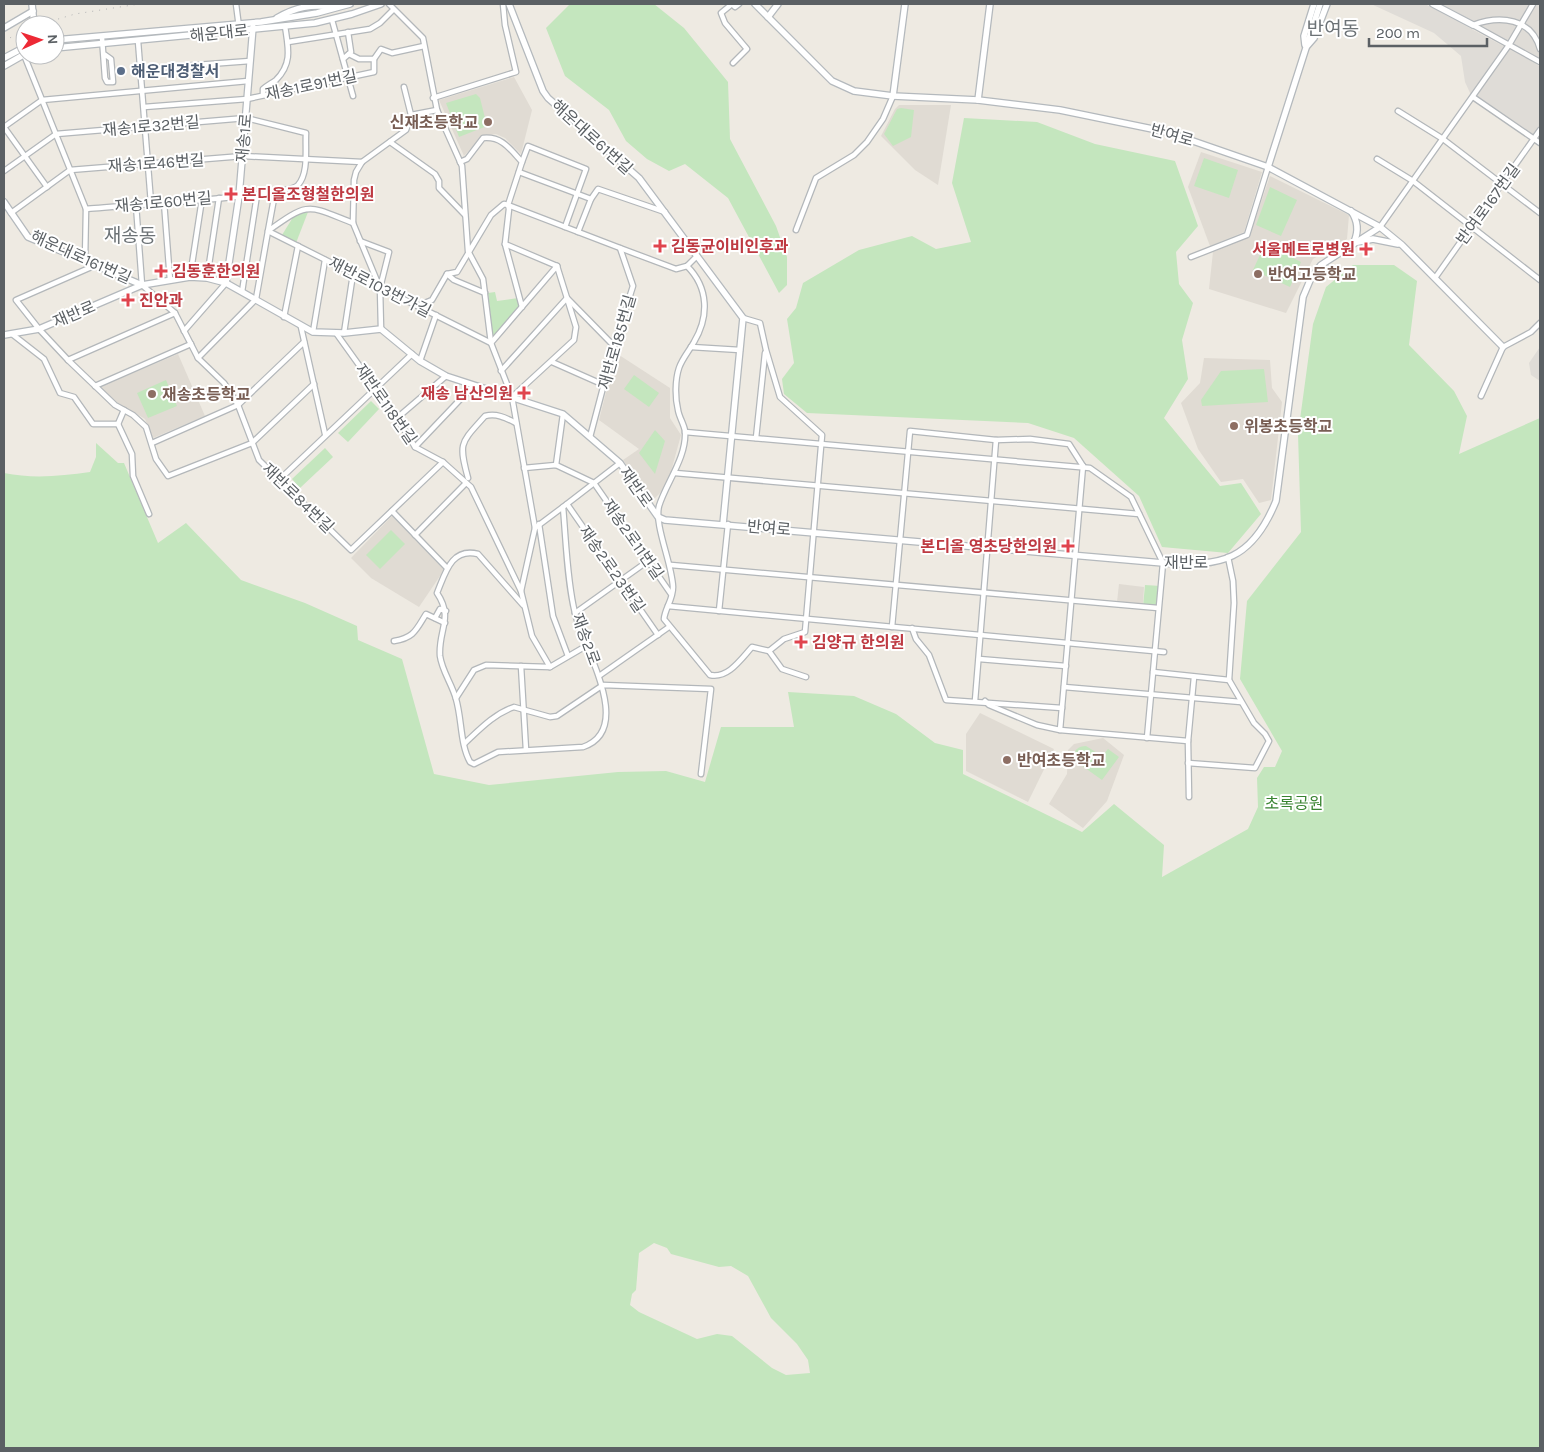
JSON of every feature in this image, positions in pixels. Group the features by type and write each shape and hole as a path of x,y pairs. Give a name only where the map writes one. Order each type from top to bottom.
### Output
{"main road":[{"name":"해운대로","path":"65,47 272,20 293,9 314,4 335,7 350,4"},
{"name":"해운대로","path":"65,40 138,41 253,30 332,20 381,4"},
{"name":"해운대로61번길","path":"509,4 510,13 543,91 548,98 622,162 664,212 743,318"},
{"name":"반여로","path":"756,4 832,81 854,90 893,96 978,100 1060,110 1167,132 1268,168 1350,209 1380,227 1402,245 1504,347"},
{"path":"768,17 778,4"},
{"path":"893,96 905,4"},
{"path":"978,100 990,4"},
{"path":"1306,44 1304,36 1314,4"},
{"path":"1268,168 1320,4"},
{"path":"1306,44 1314,38 1327,4"},
{"path":"1432,4 1473,25"},
{"path":"4,28 32,7"},
{"name":"재송1로","path":"226,283 239,196 253,22"},
{"path":"4,58 15,52"},
{"path":"4,66 15,59"},
{"name":"해운대로161번길","path":"4,202 28,237 142,285"},
{"path":"1350,209 1356,219 1358,234 1354,242"},
{"name":"재반로","path":"814,531 1163,562 1216,562 1245,550 1268,520 1276,501 1303,297 1311,278 1322,266 1354,242 1380,227"},
{"path":"1354,242 1373,239 1386,240 1402,245"},
{"name":"재반로","path":"4,335 39,329 142,285 190,277 207,278 226,283 301,327 313,332 344,333 381,328 420,361 446,376 563,414 620,463 658,517 726,524"},
{"path":"726,524 728,478 743,318"},
{"name":"반여로","path":"726,524 814,531"}],"street":[{"path":"236,4 240,31"},
{"path":"388,4 423,38 433,98 464,175 468,251 483,279 491,343 512,397 553,616 568,656"},
{"path":"433,98 516,72 505,19 510,13 503,4"},
{"path":"733,63 747,49 724,23 721,13 732,4 735,7 739,4"},
{"path":"1380,227 1510,45 1533,4"},
{"path":"288,42 370,29 380,24 393,10"},
{"path":"332,20 353,96"},
{"path":"1473,25 1495,20 1522,24 1538,42 1540,49"},
{"path":"1473,25 1540,62"},
{"path":"263,95 264,89 274,82 288,65 288,42 285,26"},
{"path":"348,32 349,54"},
{"path":"103,41 104,78 107,82 113,82 111,59 104,54"},
{"path":"138,41 142,70 151,203"},
{"path":"349,54 359,59 374,59 381,49 392,53 424,46"},
{"path":"343,59 349,54"},
{"name":"재송1로91번길","path":"144,107 247,99 348,78 374,72 374,59"},
{"path":"142,70 250,61"},
{"path":"28,65 86,209 85,261"},
{"path":"47,187 4,127 42,100 248,81"},
{"path":"380,288 354,223 354,180 362,162 406,130 411,115 404,87"},
{"path":"796,230 816,178 854,155 867,142 883,119 893,96"},
{"path":"1473,97 1540,143"},
{"path":"411,115 437,110"},
{"path":"1398,111 1443,139 1540,213"},
{"name":"재송1로32번길","path":"56,134 246,118 306,133 305,158"},
{"name":"반여로167번길","path":"1435,278 1540,130"},
{"path":"4,171 56,134"},
{"path":"460,162 467,158 484,138 494,137 502,140 522,162"},
{"path":"390,142 435,174 439,181 439,188 466,215"},
{"path":"522,307 505,244 508,205 528,146 586,169 565,227"},
{"name":"재송1로46번길","path":"70,170 242,156 362,162"},
{"name":"재송1로60번길","path":"86,209 257,195 291,190 298,185 302,178 305,158"},
{"path":"1378,159 1413,181 1540,280"},
{"path":"1190,257 1247,235 1268,168"},
{"path":"11,212 70,170"},
{"path":"519,172 591,199"},
{"path":"578,232 591,199 598,189 664,212"},
{"path":"198,358 256,299 275,193"},
{"path":"242,292 257,195"},
{"path":"207,278 219,198"},
{"path":"190,277 202,199"},
{"path":"164,202 170,280"},
{"path":"417,306 432,300 447,274 457,272 491,215 504,204 676,269 687,266 697,256"},
{"path":"136,205 142,285"},
{"path":"268,232 303,208 318,209 354,223"},
{"name":"재반로103번가길","path":"268,232 491,343"},
{"path":"360,241 388,252 380,288 381,328"},
{"path":"505,244 557,266 576,327 576,334 570,345 512,397"},
{"path":"284,317 298,246"},
{"name":"재반로185번길","path":"590,437 614,346 633,286 620,248"},
{"path":"313,332 325,260"},
{"path":"96,265 16,300 39,329 68,360 115,405 146,427 156,459 168,476 252,443 314,384"},
{"path":"491,343 557,266"},
{"path":"687,266 698,280 705,306 703,325 679,369 676,390 677,409 685,432 675,473 659,505 658,517 671,565 672,595 665,611 664,620 710,675 718,677 725,674 752,647 769,651 782,669 806,677"},
{"path":"344,333 354,274"},
{"path":"447,274 454,280 486,293"},
{"path":"184,331 226,283"},
{"name":"재반로84번길","path":"142,285 176,313 198,358 224,383 238,405 259,460 280,478 351,550 392,511"},
{"path":"567,298 614,346"},
{"path":"501,371 567,298"},
{"path":"68,360 176,313"},
{"path":"420,361 436,315"},
{"path":"743,318 760,323 780,396 822,435 805,632 799,636 784,639 769,651"},
{"path":"1481,396 1504,347 1531,332 1540,323"},
{"path":"301,327 325,434"},
{"name":"재반로118번길","path":"336,333 397,418 415,448 443,462 467,481 491,526 521,591"},
{"path":"12,334 44,359 60,393 74,397 93,424 118,424"},
{"path":"152,442 238,405 304,342"},
{"path":"96,386 191,344"},
{"path":"691,347 740,350"},
{"path":"756,438 766,350"},
{"path":"280,478 412,354"},
{"path":"552,362 604,386"},
{"path":"397,418 446,376"},
{"path":"415,448 473,386"},
{"path":"124,410 118,424 132,454 134,476 149,514"},
{"path":"524,468 556,465 563,414"},
{"path":"415,535 467,481 461,455 465,439 486,416 503,416 516,423"},
{"path":"892,627 910,431 996,440 1030,439 1069,444 1082,466 1060,730"},
{"path":"685,432 1090,468 1131,497 1163,562 1147,738"},
{"path":"975,701 996,440"},
{"path":"443,462 392,511 447,568 458,555 464,553 478,554 523,605"},
{"path":"550,667 532,636 521,591 537,526 620,463"},
{"name":"재반로","path":"556,465 594,483"},
{"path":"675,473 1139,514"},
{"name":"재송2로11번길","path":"594,483 672,595"},
{"name":"재송2로23번길","path":"565,505 658,635"},
{"name":"재송2로","path":"447,568 437,594 446,611 440,653 441,662 456,698 468,758 474,764 498,752 582,747 591,744 596,739 606,719 603,685 586,646 575,613 565,505"},
{"path":"719,611 724,569 726,524"},
{"path":"1188,763 1255,768 1269,741 1240,702 1229,680 1234,603 1233,581 1228,557"},
{"path":"575,613 648,561"},
{"path":"671,565 1158,608"},
{"path":"668,606 1164,652"},
{"path":"435,618 440,609 446,611"},
{"path":"394,641 408,639 426,614 445,623"},
{"path":"599,676 669,627"},
{"path":"912,628 916,639 929,655 946,700 1062,708"},
{"path":"456,698 474,670 492,664 550,667 586,646"},
{"path":"978,658 1066,666"},
{"path":"521,666 522,709 526,750"},
{"path":"1153,672 1229,680"},
{"path":"1189,797 1188,741 1194,677"},
{"path":"465,743 499,713 514,706 550,717 558,716 603,685 711,689 702,774"},
{"path":"1064,687 1240,702"},
{"path":"985,702 989,706 1036,725 1060,730 1188,741"}],"shaded area":[{"path":"1371,4 1425,4 1535,63 1540,67 1540,126 1535,133 1532,135 1471,95 1465,82 1461,56 1434,33"},
{"path":"1442,4 1540,4 1540,60 1515,45"},
{"name":"신재초등학교","path":"514,77 532,110 521,154 505,138 496,134 482,136 464,156 439,100"},
{"path":"899,105 951,105 938,185 915,170 881,136"},
{"path":"1201,152 1262,172 1244,232 1210,246 1188,187"},
{"path":"1270,176 1349,215 1347,239 1313,259 1286,313 1209,289 1213,252 1249,237"},
{"path":"1540,347 1540,381 1531,375 1529,363"},
{"path":"616,353 670,388 670,418 681,435 667,486 652,501 623,460 639,449 599,420"},
{"name":"재송초등학교","path":"178,354 205,416 153,438 145,419 117,402 100,387"},
{"name":"위봉초등학교","path":"1204,358 1270,360 1272,388 1282,402 1271,500 1259,503 1243,479 1221,482 1198,449 1181,403 1200,383"},
{"path":"392,516 444,570 419,607 371,578 351,558"},
{"path":"1119,584 1144,587 1143,604 1117,602"},
{"name":"반여초등학교","path":"980,713 1054,749 1028,802 966,771 966,734"},
{"path":"1103,738 1124,755 1107,801 1083,828 1049,804 1067,774 1068,750 1074,744"}],"green space":[{"path":"570,4 654,4 684,28 728,82 730,139 776,226 787,257 787,285 779,293 728,198 685,164 669,171 647,159 626,141 609,110 565,76 546,28"},
{"path":"476,94 480,98 487,126 459,137 446,103"},
{"path":"897,109 914,110 911,137 893,146 884,134"},
{"path":"964,118 1037,122 1095,144 1175,161 1198,226 1176,252 1179,284 1193,303 1182,340 1188,379 1164,418 1220,486 1241,483 1261,514 1228,553 1162,547 1139,496 1074,438 1028,423 807,413 784,394 782,379 794,363 787,319 796,308 803,283 859,250 912,236 936,249 971,242 952,183"},
{"path":"1204,158 1238,170 1229,198 1194,186"},
{"path":"1270,187 1297,200 1281,236 1256,225"},
{"path":"308,212 296,243 282,235 295,214"},
{"path":"1265,244 1301,262 1290,287 1253,270"},
{"name":"초록공원","path":"1353,265 1394,265 1417,281 1409,345 1454,391 1467,416 1459,454 1540,418 1540,1448 4,1448 4,473 58,476 90,472 96,457 96,443 118,463 124,463 158,543 186,523 241,580 305,603 357,626 358,640 402,659 434,774 489,785 618,772 666,771 705,782 721,727 794,727 788,692 854,696 896,714 935,743 963,750 963,774 1082,832 1114,804 1164,845 1162,877 1248,829 1258,807 1257,778 1264,767 1275,767 1282,751 1240,679 1247,601 1301,532 1298,434 1313,324 1326,287","holes":["654,1243 667,1248 671,1254 719,1267 731,1266 748,1276 771,1318 797,1344 808,1360 810,1373 786,1375 772,1368 732,1336 717,1334 697,1339 639,1312 630,1305 632,1294 636,1290 639,1253"]},
{"path":"495,292 497,301 518,298 520,306 493,339 488,293"},
{"path":"1264,369 1268,402 1202,406 1201,400 1221,371"},
{"path":"634,375 659,393 649,407 624,389"},
{"path":"166,380 177,406 148,418 137,393"},
{"path":"371,401 379,409 348,442 338,433"},
{"path":"655,430 665,441 655,474 639,453"},
{"path":"325,448 333,457 300,488 292,479"},
{"path":"391,530 405,544 380,569 366,555"},
{"path":"1145,585 1161,586 1158,608 1143,607"},
{"path":"1086,746 1102,756 1108,749 1119,757 1102,780 1074,760 1076,750"}],"railway":[{"path":"65,17 139,4"},
{"path":"4,41 15,35"}],"place":[{"name":"해운대경찰서","path":"121,71"},
{"name":"신재초등학교","path":"488,122"},
{"name":"본디올조형철한의원","path":"231,194"},
{"name":"김동균이비인후과","path":"660,246"},
{"name":"서울메트로병원","path":"1366,249"},
{"name":"김동훈한의원","path":"161,271"},
{"name":"반여고등학교","path":"1258,274"},
{"name":"진안과","path":"128,300"},
{"name":"재송 남산의원","path":"524,393"},
{"name":"재송초등학교","path":"152,394"},
{"name":"위봉초등학교","path":"1234,426"},
{"name":"본디올 영초당한의원","path":"1068,546"},
{"name":"김양규 한의원","path":"801,642"},
{"name":"반여초등학교","path":"1007,760"}],"district":[{"name":"반여동","path":"1333,29"},
{"name":"재송동","path":"130,236"}]}
